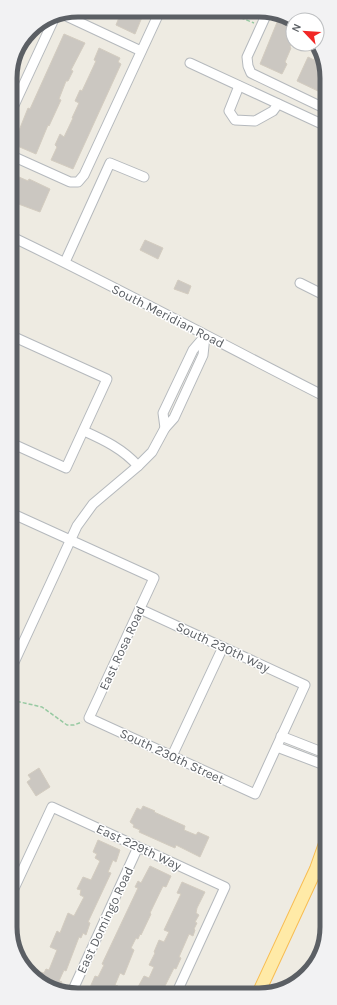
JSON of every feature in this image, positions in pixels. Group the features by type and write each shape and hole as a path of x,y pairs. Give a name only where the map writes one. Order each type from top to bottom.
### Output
{"main road":[{"path":"261,988 320,858"}],"street":[{"path":"17,158 70,182 78,182 84,175 157,17"},
{"path":"265,17 247,57 248,66 251,73 320,105"},
{"path":"70,18 141,51"},
{"path":"17,99 52,23"},
{"path":"190,63 320,123"},
{"path":"239,86 229,111 235,120 255,121 274,111 278,104"},
{"path":"65,262 110,163 144,177"},
{"name":"South Meridian Road","path":"17,239 65,262 205,336 320,394"},
{"path":"300,283 320,293"},
{"path":"17,656 82,517 93,504 138,466 152,452 165,428 174,418 203,355 205,336"},
{"path":"17,338 107,380 66,468 17,446"},
{"path":"84,431 117,448 130,457 138,466"},
{"path":"17,517 70,540"},
{"name":"East Rosa Road","path":"70,540 154,578 89,718"},
{"name":"South 230th Way","path":"140,609 305,685 281,736"},
{"path":"172,756 222,647"},
{"name":"South 230th Street","path":"89,718 255,794 277,747"},
{"path":"320,751 281,736 277,747 320,763"},
{"name":"East 229th Way","path":"17,882 52,807 225,887 179,988"},
{"name":"East Domingo Road","path":"74,988 138,847"}],"path":[{"path":"242,17 261,26"},
{"path":"17,701 42,707 67,725 74,725 89,718"}],"building":[{"path":"119,17 142,17 135,34 116,25"},
{"path":"278,20 285,23 285,52 289,52 285,62 287,64 282,74 260,64"},
{"path":"64,34 85,43 71,70 73,71 68,81 66,81 59,99 61,100 49,126 48,125 36,154 17,146 17,132 18,133 28,108 30,109"},
{"path":"99,48 120,58 118,62 121,64 73,169 51,160 57,147 55,145 60,134 64,137 73,118 79,103 75,101 80,90 82,91 96,61 94,60"},
{"path":"316,55 317,58 320,78 320,87 318,91 297,81 308,57 314,60"},
{"path":"17,176 28,181 29,179 50,189 40,212 17,203"},
{"path":"145,240 163,248 158,259 140,250"},
{"path":"178,280 191,286 188,294 174,289"},
{"path":"39,768 50,787 36,796 27,782 31,779 28,775"},
{"path":"143,806 185,826 184,830 196,835 198,832 209,837 200,857 176,845 175,848 168,845 139,832 140,830 133,827 134,825 130,822 137,808 141,810"},
{"path":"98,840 120,850 116,862 113,860 108,872 111,873 88,922 90,923 86,935 83,933 81,938 79,937 66,971 64,970 59,981 62,982 60,985 47,980 39,974 40,972 44,973 46,969 49,970 57,950 50,947 57,931 60,933 68,913 74,916 84,897 80,895 81,890 77,889 83,877 91,880 100,861 95,858 97,854 93,852"},
{"path":"150,866 171,876 166,887 163,886 141,935 140,934 138,939 136,938 131,948 134,950 124,975 120,973 115,985 118,986 117,988 90,988 95,976 98,977 104,965 102,964 138,888 135,887 138,881 141,883"},
{"path":"182,882 205,892 197,908 196,913 199,915 195,922 197,923 193,936 189,934 179,957 181,958 176,969 174,968 164,988 140,988 138,987 144,976 149,978 154,967 149,965 159,940 164,942 169,932 164,930 181,894 177,893"}]}
